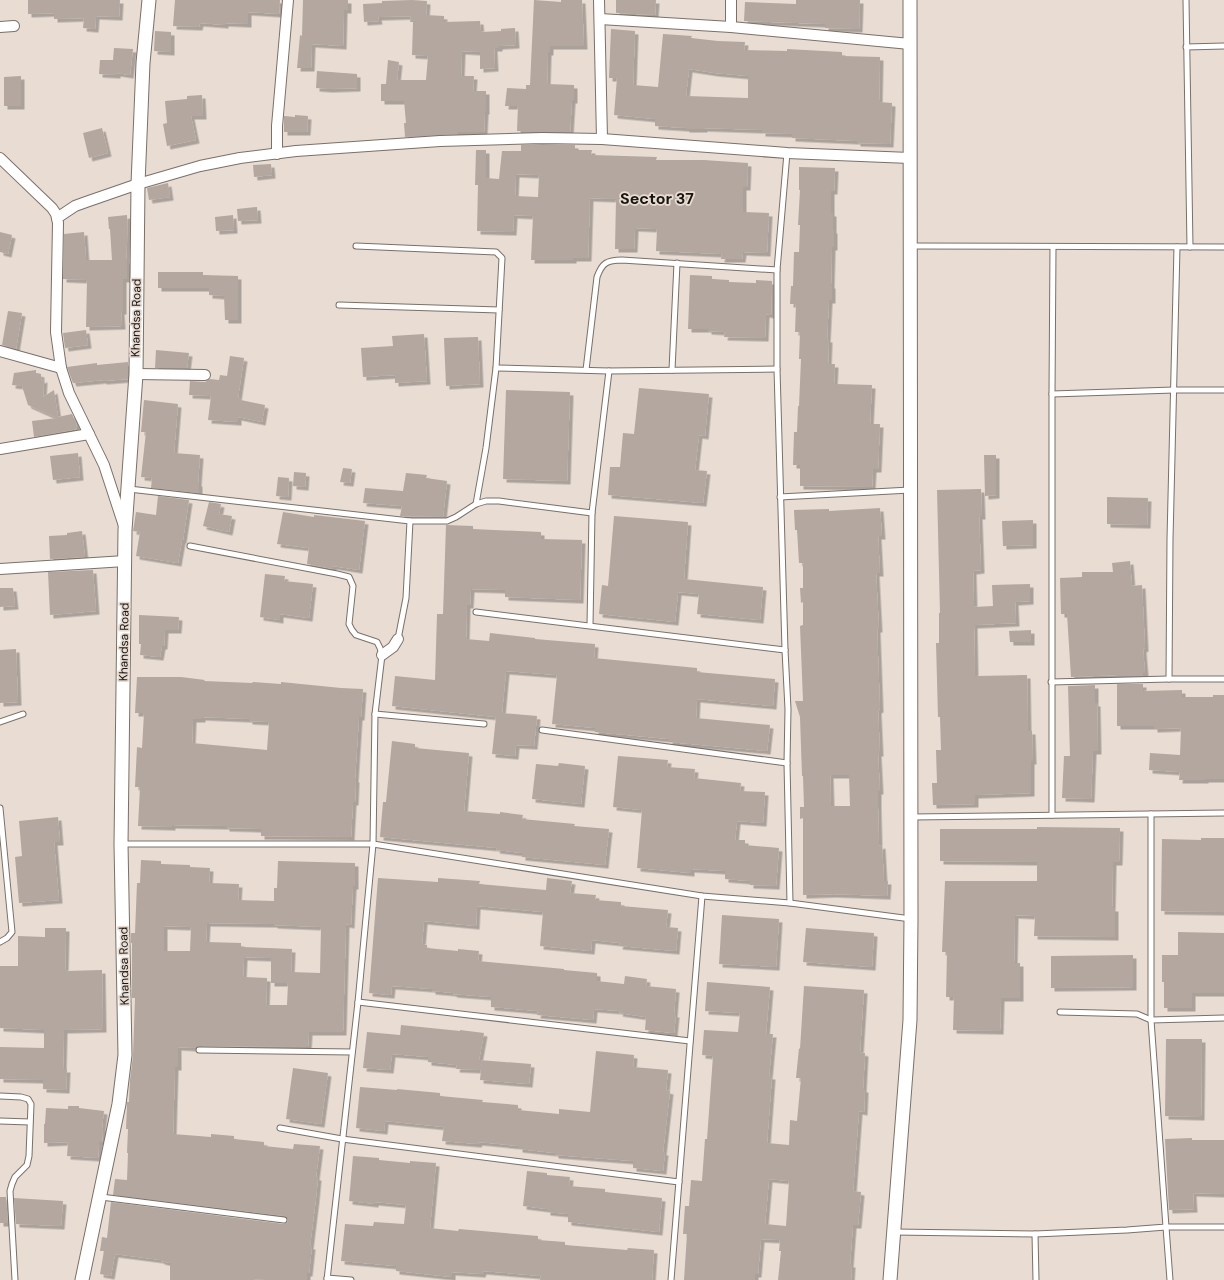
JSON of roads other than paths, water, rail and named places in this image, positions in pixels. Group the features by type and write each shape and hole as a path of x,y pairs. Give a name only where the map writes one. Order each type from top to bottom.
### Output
{"street":[{"name":"Khandsa Road","path":"82,1280 119,1104 126,1055 121,844 125,530 136,374 138,184 143,63 149,0"},
{"path":"277,154 277,126 288,0"},
{"path":"599,0 602,138"},
{"path":"731,0 731,27"},
{"path":"890,1280 910,1020 910,0"},
{"path":"600,19 731,27 910,44"},
{"path":"0,27 14,26"},
{"path":"57,218 75,206 138,184 200,166 240,158 277,154 440,141 602,138 787,153 910,158"},
{"path":"0,158 52,208 57,218 56,332 61,368 69,393 104,465 125,530"},
{"path":"0,351 61,368"},
{"path":"136,374 204,375"},
{"path":"0,448 89,434"},
{"path":"0,568 125,561"},
{"path":"382,655 393,647 398,639"}],"lane":[{"path":"1186,0 1190,247"},
{"path":"1186,47 1224,46"},
{"path":"787,153 777,270 777,369 788,709 787,763 790,903"},
{"path":"356,246 496,252 500,255 503,263 498,310 496,368 486,448 476,504"},
{"path":"910,246 1224,247"},
{"path":"1052,816 1051,682 1053,247"},
{"path":"1169,679 1170,539 1177,247"},
{"path":"586,370 597,277 606,262 614,260 777,270"},
{"path":"672,370 677,263"},
{"path":"339,305 498,310"},
{"path":"496,368 609,371 777,369"},
{"path":"590,625 592,513 609,371"},
{"path":"1052,394 1224,390"},
{"path":"128,489 410,521 447,521 476,504 486,501 499,501 592,513"},
{"path":"780,496 911,490"},
{"path":"398,639 406,598 410,521"},
{"path":"190,546 349,577 353,586 349,624 356,635 377,642 382,655 375,714 373,844 358,1002 327,1279 351,1280"},
{"path":"476,612 785,650"},
{"path":"1051,682 1224,679"},
{"path":"0,722 23,714"},
{"path":"375,714 484,724"},
{"path":"542,730 787,763"},
{"path":"0,808 12,932 7,938 0,942"},
{"path":"911,817 1224,813"},
{"path":"1151,814 1151,1020 1170,1280"},
{"path":"121,844 373,844 702,896 790,903 911,919"},
{"path":"671,1280 702,896"},
{"path":"358,1002 690,1041"},
{"path":"1060,1012 1137,1014 1151,1020 1224,1018"},
{"path":"199,1050 352,1052"},
{"path":"0,1096 22,1097 28,1099 31,1104 29,1156 27,1165 15,1177 10,1191 15,1280"},
{"path":"0,1121 30,1122"},
{"path":"280,1128 342,1139 679,1182"},
{"path":"100,1197 284,1220"},
{"path":"894,1232 1035,1234 1166,1227 1224,1227"},
{"path":"1035,1234 1036,1280"}],"district":[{"name":"Sector 37","path":"657,198"}]}
